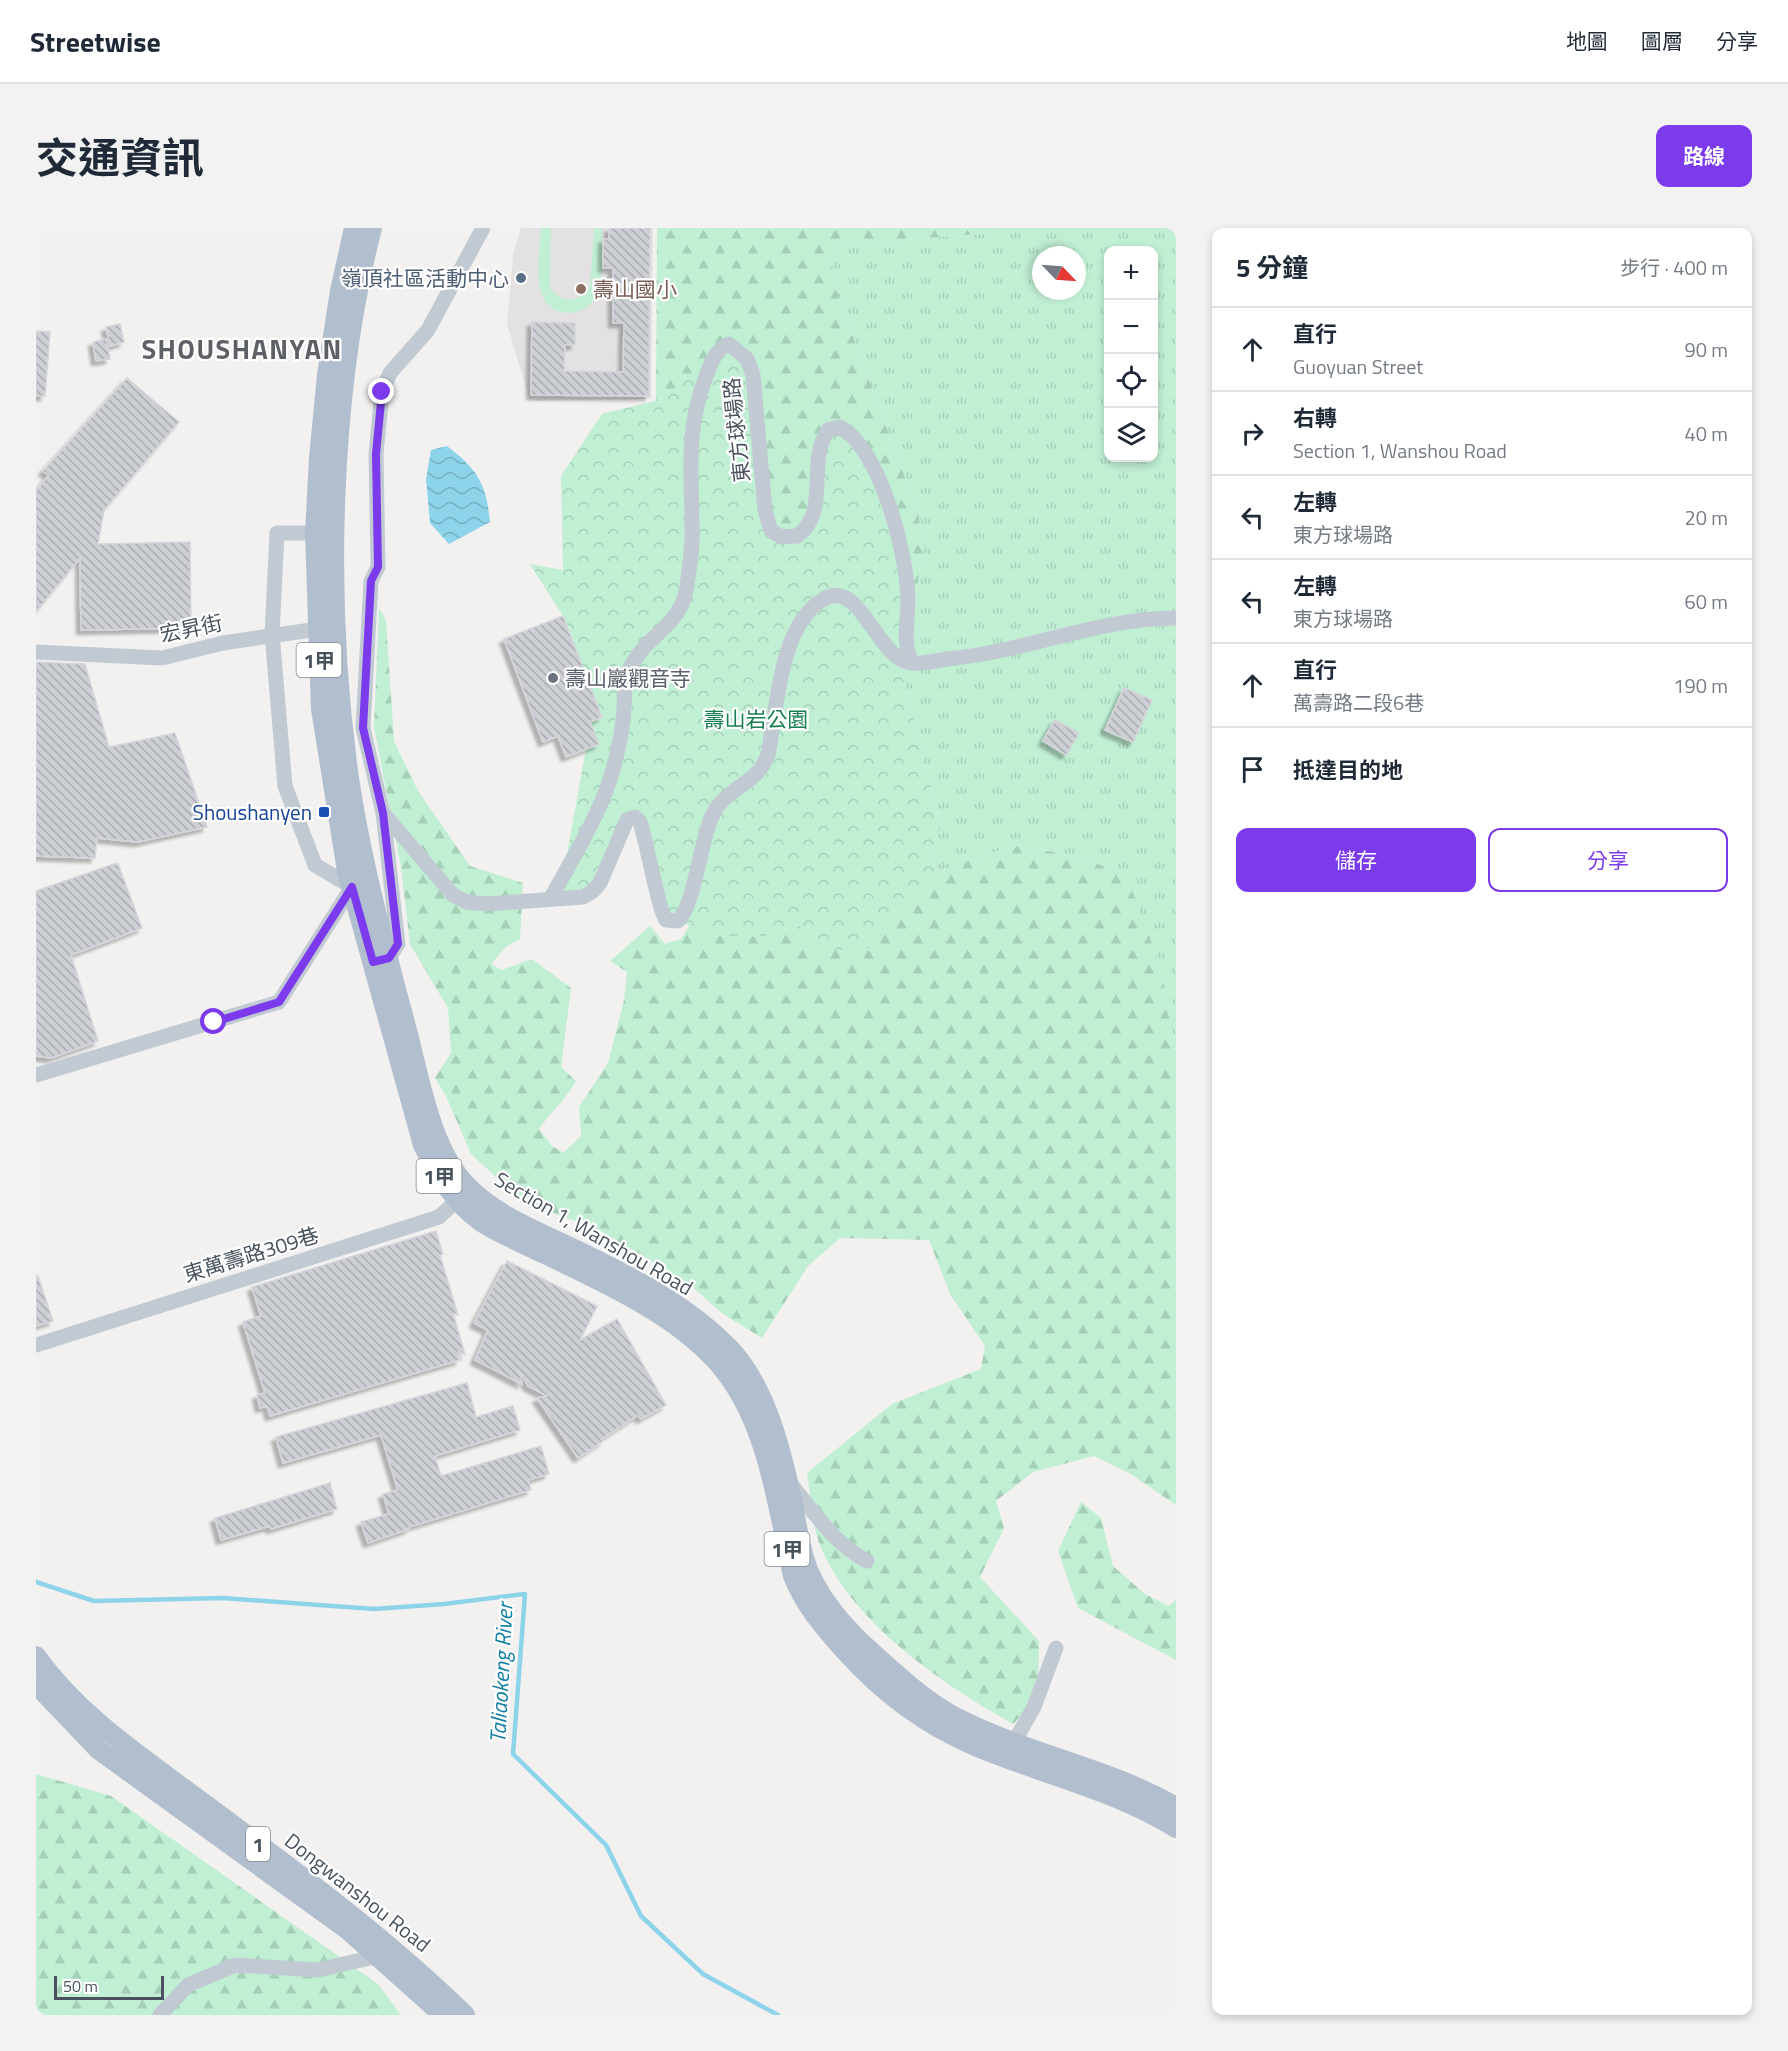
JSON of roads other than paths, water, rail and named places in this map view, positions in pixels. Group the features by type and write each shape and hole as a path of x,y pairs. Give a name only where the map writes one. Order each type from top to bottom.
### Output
{"main road":[{"name":"Section 1, Wanshou Road","path":"354,228 340,291 327,375 315,533 321,709 360,885 381,960 423,1145 435,1172 463,1194 479,1220 635,1301 687,1335 718,1364 740,1396 780,1483 808,1569 825,1603 840,1622 928,1700 954,1716 1014,1742 1119,1779 1176,1807"},
{"name":"Section 1, Wanshou Road","path":"360,885 341,707 335,537 345,380 356,298 372,228"},
{"name":"Section 1, Wanshou Road","path":"780,1483 793,1576 800,1594 813,1614 864,1673 917,1714 971,1744 1125,1801 1176,1828"},
{"name":"1","path":"36,1656 43,1679"},
{"name":"Dongwanshou Road","path":"43,1679 99,1750 348,1930 443,2015"},
{"name":"Dongwanshou Road","path":"43,1679 101,1726 354,1915 411,1963 465,2015"}],"street":[{"path":"381,960 398,944 383,813 363,728 363,706 371,581 378,567 376,454 382,392 390,373 428,330 483,228"},
{"name":"東方球場路","path":"551,898 592,823 606,790 620,738 624,692 631,664 650,642 668,628 680,609 688,589 693,531 689,478 694,414 711,364 724,346 729,344 741,352 753,375 765,510 771,531 782,537 797,536 806,530 811,521 816,495 820,445 828,430 840,427 847,431 868,457 901,541 908,599 906,652 912,663"},
{"path":"36,1076 279,1002 360,885 315,865 285,786 272,634 277,533 315,533"},
{"path":"383,813 453,895 467,902 487,904 572,898 592,892 608,868 627,820 635,817 640,822 655,876 661,914 672,922 682,917 691,895 702,840 713,812 729,795 760,771 768,755 791,640 807,615 823,599 832,596 841,597 857,605 893,655 912,663 973,657 1119,622 1176,618"},
{"name":"宏昇街","path":"36,652 162,658 272,634 318,629"},
{"name":"東萬壽路309巷","path":"36,1345 439,1217 463,1194"},
{"path":"780,1483 849,1552 867,1561"},
{"path":"1014,1742 1034,1707 1056,1648"},
{"path":"160,2015 188,1985 235,1965 318,1970 378,1956"}],"water":[{"path":"447,446 479,478 486,497 490,522 449,544 430,523 426,479 431,450"}],"waterway":[{"name":"Taliaokeng River","path":"36,1582 94,1601 223,1598 374,1609 444,1604 525,1594 513,1754 606,1845 641,1916 703,1974 778,2015"}],"place":[{"name":"嶺頂社區活動中心","path":"521,278"},
{"name":"壽山國小","path":"581,289"},
{"name":"壽山巖觀音寺","path":"553,678"},
{"name":"Shoushanyen","path":"324,812"}],"district":[{"name":"SHOUSHANYAN","path":"242,348"}],"park label":[{"name":"壽山岩公園","path":"756,719"}]}
